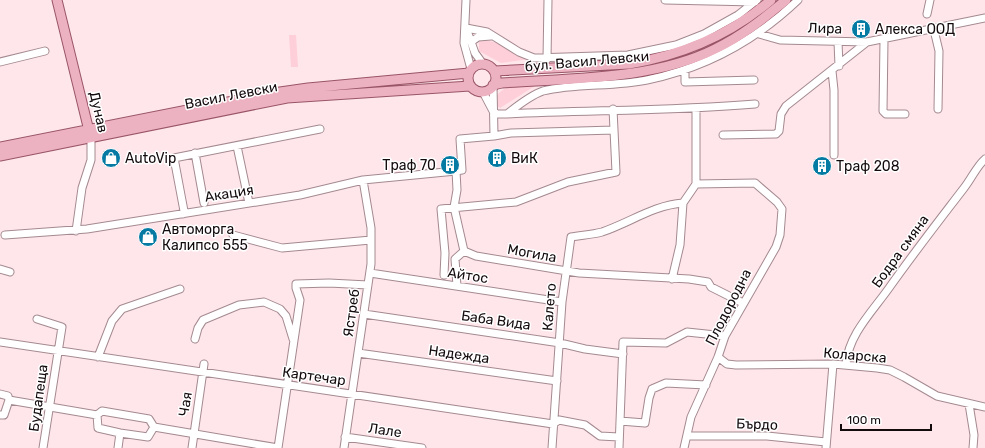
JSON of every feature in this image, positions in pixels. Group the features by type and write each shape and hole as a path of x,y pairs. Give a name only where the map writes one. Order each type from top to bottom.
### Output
{"main road":[{"name":"Дунав","path":"57,0 90,134"},
{"name":"бул. Васил Левски","path":"494,71 629,64 656,59 695,47 721,35 757,12 771,0"},
{"name":"бул. Васил Левски","path":"493,85 502,83 632,73 674,64 715,49 733,39 761,21 786,0"},
{"path":"483,64 494,71 495,77 493,85 483,92 470,86 470,71 483,64"},
{"name":"Васил Левски","path":"0,156 273,92 470,71"},
{"name":"Васил Левски","path":"0,147 90,134 287,98 470,86"}],"street":[{"path":"466,0 466,28 464,43 470,71"},
{"path":"548,0 548,58"},
{"path":"665,0 756,1"},
{"path":"507,114 515,107 543,91 635,82 685,70 720,56 759,34 798,0"},
{"path":"927,14 930,0"},
{"path":"466,28 482,30 528,56 548,58 636,54 676,45 718,26 756,1"},
{"name":"Лира","path":"759,34 780,40 867,42 934,30 985,18"},
{"path":"466,28 476,53 483,64"},
{"path":"934,30 939,51 938,109"},
{"path":"471,42 478,37 491,36"},
{"path":"884,40 883,111 886,114 905,114"},
{"path":"838,42 839,66"},
{"path":"723,135 776,134 779,131 784,107 839,66 867,42"},
{"path":"0,62 45,51"},
{"path":"685,70 685,82 754,80"},
{"path":"832,71 834,90 834,155"},
{"path":"493,85 494,136"},
{"path":"483,92 493,111 497,114 613,109 696,109 755,104"},
{"path":"444,275 445,253 441,209 516,202 568,182 616,172 613,109"},
{"path":"672,279 680,245 683,203 696,184 696,109"},
{"path":"183,214 184,211 174,158 320,129"},
{"path":"457,286 455,259 464,252 454,207 457,190 456,171 462,170 460,139 512,133 614,130"},
{"name":"Дунав","path":"76,230 82,188 91,160 90,134"},
{"path":"236,146 249,203"},
{"path":"195,153 204,203"},
{"name":"Бодра смяна","path":"846,364 847,352 855,335 904,265 965,187 978,165 985,159"},
{"name":"Акация","path":"5,235 76,230 300,195 363,180 456,171"},
{"name":"Ястреб","path":"344,448 370,273 371,240 363,180"},
{"name":"Плодородна","path":"684,448 692,417 718,357 725,336 778,242 782,226 782,209 777,202 755,183 696,184"},
{"name":"Калето","path":"552,448 562,302 571,237 590,236 670,204 683,203"},
{"path":"233,235 282,248 371,240"},
{"name":"Могила","path":"464,252 476,256 565,272 708,282 711,287 743,303"},
{"path":"0,269 10,272"},
{"name":"Айтос","path":"370,273 562,302"},
{"path":"0,394 8,396 9,400 50,408 97,415 102,411 149,419 154,427 194,435 278,448 300,300 296,284 299,282 368,285"},
{"path":"98,357 112,321 122,309 180,288"},
{"path":"195,339 198,328 203,320 239,305 264,302 280,309 286,316 294,342"},
{"name":"Баба Вида","path":"364,314 560,342 585,349 623,354"},
{"name":"Будапеща","path":"37,319 62,327 43,448"},
{"path":"619,448 623,342 666,343 687,332 725,336"},
{"name":"Картечар","path":"0,342 553,424 559,420 585,424 600,436 619,437"},
{"name":"Надежда","path":"358,353 556,381"},
{"name":"Коларска","path":"718,357 727,364 736,365 846,364 890,370 937,396 985,407"},
{"name":"Чая","path":"192,448 204,364"},
{"path":"826,445 833,364"},
{"path":"620,421 645,422 652,389 666,383 706,385"},
{"path":"0,415 4,415 9,400"},
{"path":"969,404 974,435 973,448"},
{"path":"97,415 98,428 120,433 148,437 154,427"},
{"path":"118,448 120,433"},
{"name":"Бърдо","path":"687,436 766,436 826,445"},
{"name":"Лале","path":"345,437 422,448"}],"shaded area":[{"path":"289,35 296,35 298,67 291,67"},
{"path":"486,40 497,43 530,59 501,63 479,51 479,41"},
{"path":"538,84 500,108 497,106 495,98 503,90 514,86"}],"place":[{"name":"Алекса ООД","path":"861,29"},
{"name":"AutoVip","path":"111,158"},
{"name":"ВиК","path":"497,158"},
{"name":"Траф 70","path":"450,165"},
{"name":"Траф 208","path":"822,166"},
{"name":"Автоморга Калипсо 555","path":"148,237"}]}
